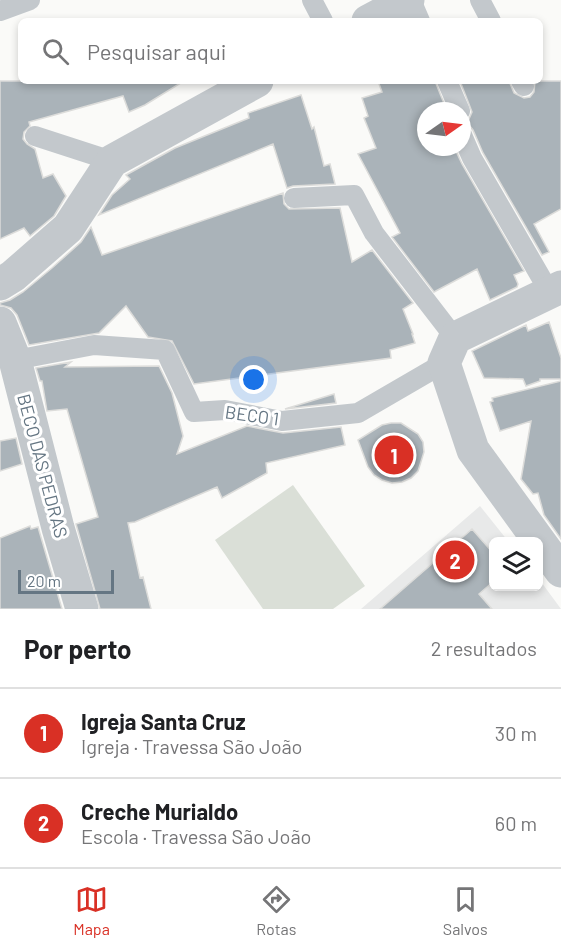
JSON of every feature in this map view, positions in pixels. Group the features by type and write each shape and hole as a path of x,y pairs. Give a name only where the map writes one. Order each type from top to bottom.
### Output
{"street":[{"path":"374,18 409,0"},
{"path":"0,284 13,276 68,228 112,161 252,84"},
{"path":"555,290 450,351 474,450 561,571"},
{"name":"BECO DAS PEDRAS","path":"0,323 15,360 58,528 82,609"}],"lane":[{"path":"0,11 30,0"},
{"path":"312,0 321,18"},
{"path":"409,0 418,18"},
{"path":"480,0 489,18"},
{"path":"448,84 456,102"},
{"path":"35,136 112,161"},
{"path":"471,156 555,290"},
{"path":"294,198 354,195 374,233 450,351"},
{"name":"BECO 1","path":"15,360 94,345 165,350 194,412 225,410 282,421 358,413 450,351"}],"shaded area":[{"path":"293,485 365,586 333,609 263,609 215,540"},
{"path":"480,506 505,537 489,537 489,591 543,591 543,584 561,609 361,609"}],"building":[{"path":"0,81 18,81 18,84 179,84 129,112 123,96 29,122 30,126 24,132 23,139 35,149 43,178 53,174 66,196 54,216 30,236 24,228 0,239"},
{"path":"543,81 561,81 561,209 534,224 549,252 542,255 483,153 471,128 471,102 468,102 461,84 510,84 514,93 524,98 530,97 534,92 535,84 543,84"},
{"path":"379,84 436,84 443,102 417,102 417,156 458,156 524,271 514,275 517,287 490,300 477,269 434,292 392,237 400,233 358,154 376,148 364,118 368,116 362,98 382,92"},
{"path":"301,95 312,129 314,127 324,166 330,164 335,184 287,188 273,144 99,215 112,195 130,179 126,175 175,148 249,118 248,113"},
{"path":"283,193 284,204 289,209 340,208 352,262 372,250 413,303 403,309 415,343 390,350 391,358 194,384 172,341 148,337 126,306 99,333 29,345 17,315 11,308 0,305 23,292 52,268 81,242 91,227 102,255"},
{"path":"549,322 561,358 561,379 540,379 526,386 523,379 484,378 472,351 526,325 528,331"},
{"path":"71,362 65,367 159,366 172,393 183,436 177,454 247,426 283,433 341,427 345,445 266,463 267,473 222,498 217,487 128,523 140,578 143,577 151,609 100,609 76,524 98,517 67,409 47,411 42,381 40,381 36,368"},
{"path":"561,381 561,539 544,515 538,493 533,494 521,479 531,421 500,431 490,402 493,401 492,398"},
{"path":"334,394 336,403 285,409"},
{"path":"401,423 418,434 423,442 424,452 418,471 411,478 402,482 392,483 374,475 368,467 358,440 382,425"},
{"path":"16,438 22,464 0,471 0,441"},
{"path":"30,526 31,529 38,527 62,609 0,609 0,538"},
{"path":"472,529 489,548 489,585 479,594 492,609 380,609"}],"place":[{"name":"Igreja Santa Cruz","path":"394,455"},
{"name":"Creche Murialdo","path":"455,560"}]}
